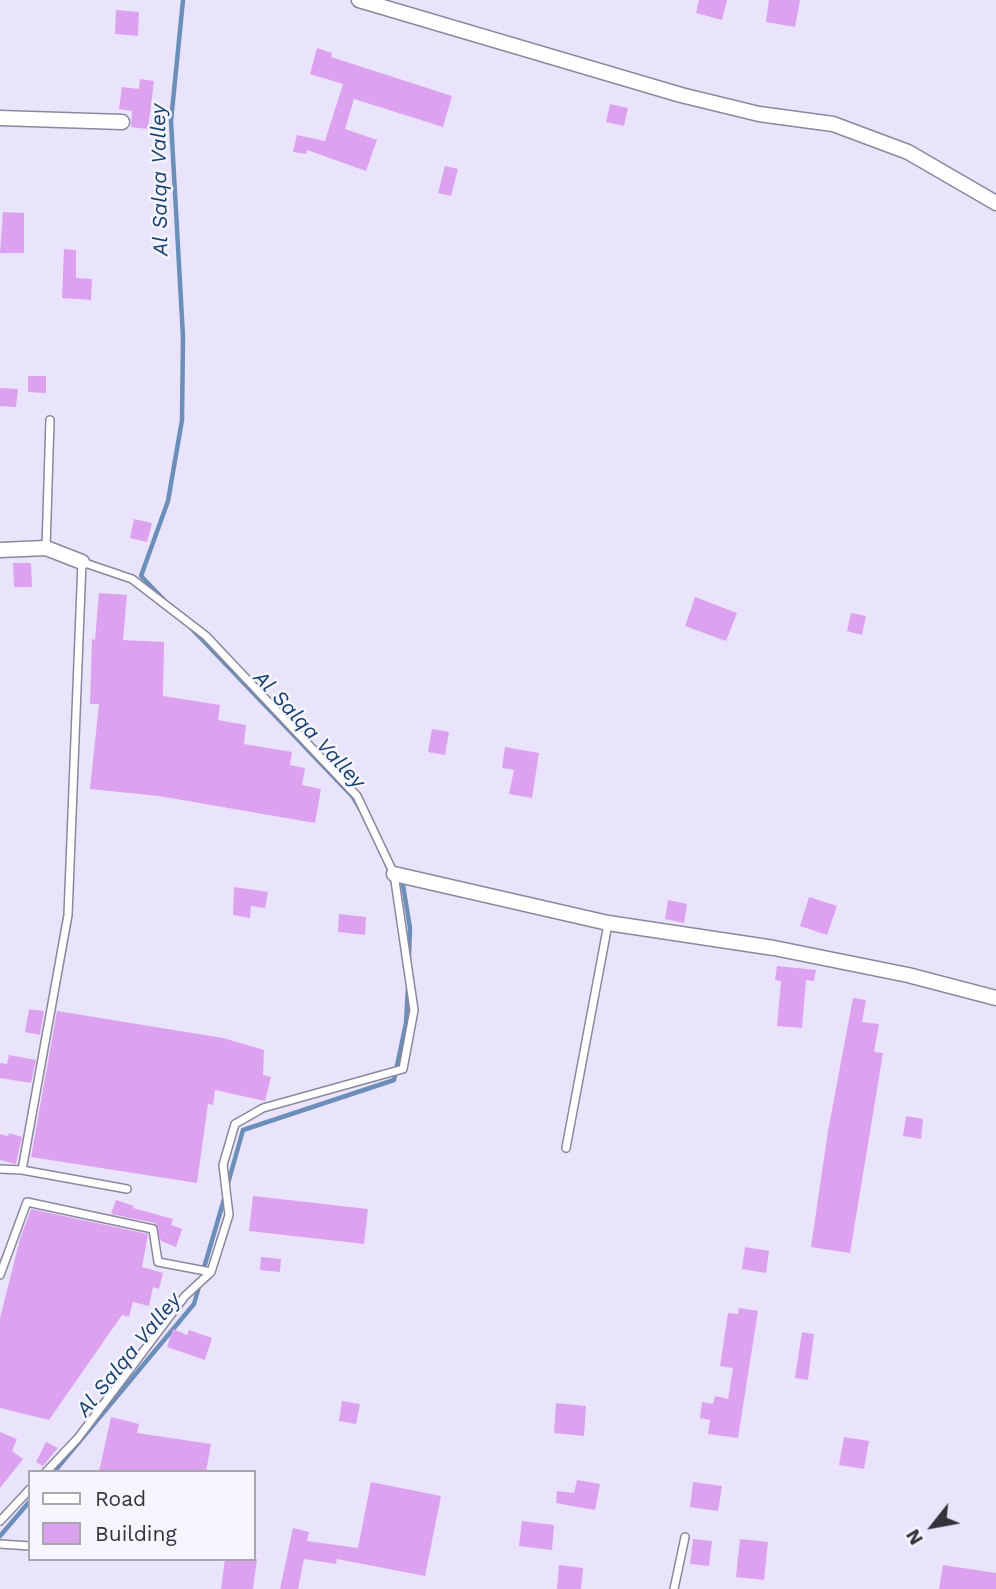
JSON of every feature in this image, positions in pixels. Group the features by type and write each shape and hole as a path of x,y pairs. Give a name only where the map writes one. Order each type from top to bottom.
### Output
{"street":[{"path":"359,0 681,95 759,114 833,124 908,152 996,202"},
{"path":"0,118 122,122"},
{"path":"0,550 46,548 82,562"},
{"path":"394,874 608,923 774,948 908,975 996,998"}],"lane":[{"path":"46,548 50,421"},
{"path":"22,1170 68,915 82,562 132,579 206,636 357,796 394,874 414,1010 403,1069 263,1108 234,1124 223,1165 229,1215 211,1272 185,1296 78,1438 48,1470"},
{"path":"566,1148 608,923"},
{"path":"0,1169 22,1170 127,1189"},
{"path":"0,1275 27,1202 153,1230 158,1262 211,1272"},
{"path":"0,1521 28,1491"},
{"path":"674,1589 685,1537"},
{"path":"0,1544 28,1546"}],"building":[{"path":"699,0 727,0 722,20 696,13"},
{"path":"769,0 800,0 795,27 766,22"},
{"path":"116,10 139,12 138,36 115,34"},
{"path":"317,48 332,53 331,57 452,96 443,127 354,99 345,129 377,140 366,171 307,150 306,154 293,152 297,135 325,141 343,84 310,74"},
{"path":"140,79 154,81 148,129 131,127 132,111 119,109 122,87 139,89"},
{"path":"610,104 628,108 624,126 606,122"},
{"path":"445,166 458,169 451,196 438,193"},
{"path":"3,212 24,213 24,253 0,253"},
{"path":"64,249 76,250 76,278 92,279 91,300 62,298"},
{"path":"28,376 46,376 46,393 28,392"},
{"path":"0,388 18,389 16,407 0,406"},
{"path":"134,519 152,523 147,542 130,538"},
{"path":"13,563 31,563 32,587 14,587"},
{"path":"99,593 127,595 123,640 164,642 163,696 220,705 218,720 246,725 244,744 292,752 290,765 305,768 302,785 321,789 315,823 159,796 90,789 99,704 90,704 92,639 95,640"},
{"path":"695,597 737,613 726,641 685,626"},
{"path":"851,613 866,616 862,635 847,631"},
{"path":"432,729 449,732 445,755 428,752"},
{"path":"505,747 539,753 532,798 509,794 514,770 502,768"},
{"path":"234,887 268,892 265,908 251,906 250,918 233,915"},
{"path":"809,897 837,906 827,935 800,926"},
{"path":"668,900 687,904 684,923 665,919"},
{"path":"339,914 366,917 365,935 338,932"},
{"path":"777,966 816,970 814,981 806,980 802,1028 777,1026 781,981 775,980"},
{"path":"853,998 866,1000 862,1022 879,1024 874,1052 883,1053 850,1253 811,1247 828,1131"},
{"path":"29,1009 44,1011 40,1035 25,1032"},
{"path":"57,1011 223,1038 264,1050 263,1075 271,1077 265,1101 215,1090 213,1105 208,1104 197,1183 31,1157"},
{"path":"9,1055 36,1060 31,1083 0,1078 0,1063 7,1064"},
{"path":"906,1116 923,1119 921,1139 903,1136"},
{"path":"9,1133 22,1137 16,1164 0,1160 0,1134 8,1136"},
{"path":"253,1196 368,1209 364,1244 249,1231"},
{"path":"116,1200 134,1206 133,1208 173,1219 171,1225 182,1229 176,1247 161,1241 155,1223 111,1214"},
{"path":"31,1209 148,1234 142,1267 163,1273 159,1289 153,1287 149,1306 133,1302 129,1317 122,1315 49,1420 0,1408 0,1318 20,1239"},
{"path":"745,1247 769,1251 766,1273 742,1269"},
{"path":"261,1257 281,1259 280,1272 260,1270"},
{"path":"739,1308 758,1311 738,1438 708,1434 710,1420 700,1418 702,1402 713,1404 715,1396 728,1399 733,1368 720,1366 728,1313 738,1314"},
{"path":"173,1329 187,1335 189,1330 212,1338 205,1360 167,1347"},
{"path":"802,1332 814,1334 808,1380 795,1378"},
{"path":"342,1401 360,1404 356,1424 339,1421"},
{"path":"556,1403 586,1406 584,1436 554,1433"},
{"path":"111,1417 139,1424 137,1433 211,1444 206,1470 99,1470"},
{"path":"0,1432 17,1439 12,1451 23,1459 0,1488"},
{"path":"844,1437 869,1441 864,1469 839,1465"},
{"path":"46,1442 58,1448 43,1466 36,1462"},
{"path":"577,1480 600,1484 595,1510 556,1503 557,1491 574,1493"},
{"path":"371,1482 441,1496 425,1576 337,1559 336,1564 304,1559 298,1589 280,1589 293,1528 309,1532 307,1541 358,1548"},
{"path":"693,1482 722,1486 718,1511 690,1507"},
{"path":"522,1521 554,1525 552,1550 519,1546"},
{"path":"693,1539 712,1541 709,1566 690,1564"},
{"path":"740,1539 768,1542 764,1580 736,1577"},
{"path":"257,1559 253,1589 221,1589 225,1561"},
{"path":"559,1565 583,1568 581,1589 557,1589"},
{"path":"943,1565 996,1573 996,1589 939,1589"}],"waterway":[{"name":"Al Salqa Valley","path":"166,602 141,576 168,501 182,420 183,337 171,121 183,0"},
{"name":"Al Salqa Valley","path":"192,629 353,797 360,809"},
{"name":"Al Salqa Valley","path":"402,879 410,928 409,957"},
{"name":"Al Salqa Valley","path":"227,1187 243,1130 394,1080 406,1023 408,987"},
{"name":"Al Salqa Valley","path":"203,1271 225,1196"},
{"name":"Al Salqa Valley","path":"56,1470 194,1304 200,1283"},
{"name":"Al Salqa Valley","path":"0,1536 28,1503"}]}
